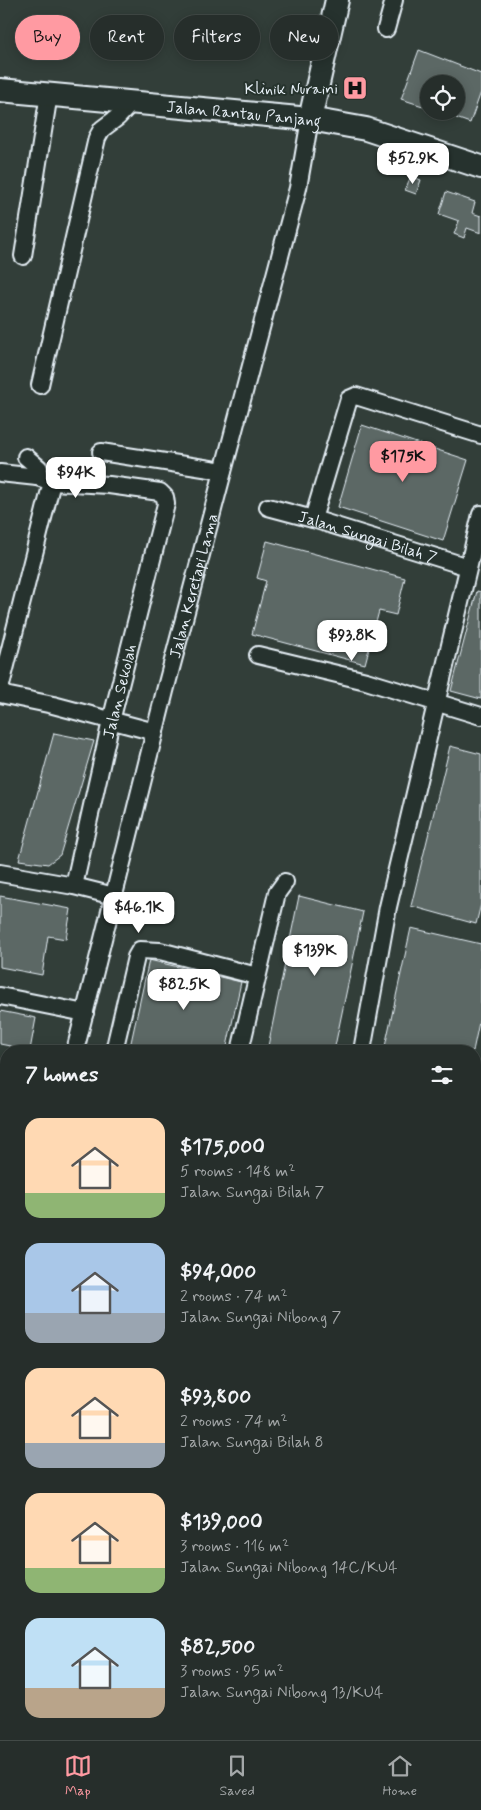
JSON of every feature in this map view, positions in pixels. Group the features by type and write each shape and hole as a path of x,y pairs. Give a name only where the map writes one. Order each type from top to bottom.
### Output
{"street":[{"path":"310,119 337,0"},
{"path":"386,29 394,0"},
{"name":"Jalan Rantau Panjang","path":"0,90 310,119 366,129 481,166"},
{"path":"24,256 49,94"},
{"path":"40,385 97,138 102,129 118,117 132,102"},
{"name":"Jalan Keretapi Lama","path":"77,1045 155,732 298,188 310,119"},
{"path":"313,519 349,399 356,396 481,435"},
{"path":"101,452 223,471"},
{"path":"0,689 44,480 39,468 26,457"},
{"path":"0,473 44,480"},
{"name":"Jalan Sekolah","path":"44,480 109,485 160,492 165,497 166,504 110,721 74,886"},
{"name":"Jalan Sungai Bilah 7","path":"268,507 468,566"},
{"path":"363,1045 388,907 438,703 481,514"},
{"path":"258,655 366,682 481,716"},
{"path":"0,694 53,705 155,732"},
{"path":"0,873 74,886 114,896"},
{"path":"241,1045 277,893 285,882"},
{"path":"115,1045 136,957 140,950 160,950 257,976"},
{"path":"0,996 85,1013"}],"building":[{"path":"419,50 481,74 481,92 470,123 462,120 465,120 465,75 420,75 420,105 401,99"},
{"path":"411,176 421,180 416,194 405,190"},
{"path":"446,192 475,202 472,213 481,216 481,233 467,228 464,238 454,234 459,221 439,214"},
{"path":"362,425 468,460 443,541 338,507"},
{"path":"267,541 405,578 396,615 379,611 365,664 252,634 266,581 257,578"},
{"path":"477,591 481,592 481,699 451,691"},
{"path":"54,733 94,741 60,855 48,864 19,860"},
{"path":"450,746 481,754 481,904 476,924 411,906"},
{"path":"0,896 71,909 66,939 48,936 42,975 0,967"},
{"path":"299,896 363,912 335,1045 268,1045"},
{"path":"411,928 481,944 481,1013 474,1045 385,1045"},
{"path":"149,960 241,982 227,1045 130,1045"},
{"path":"0,1011 36,1018 31,1045 0,1044"}],"place":[{"name":"Klinik Nuraini","path":"355,88"}]}
